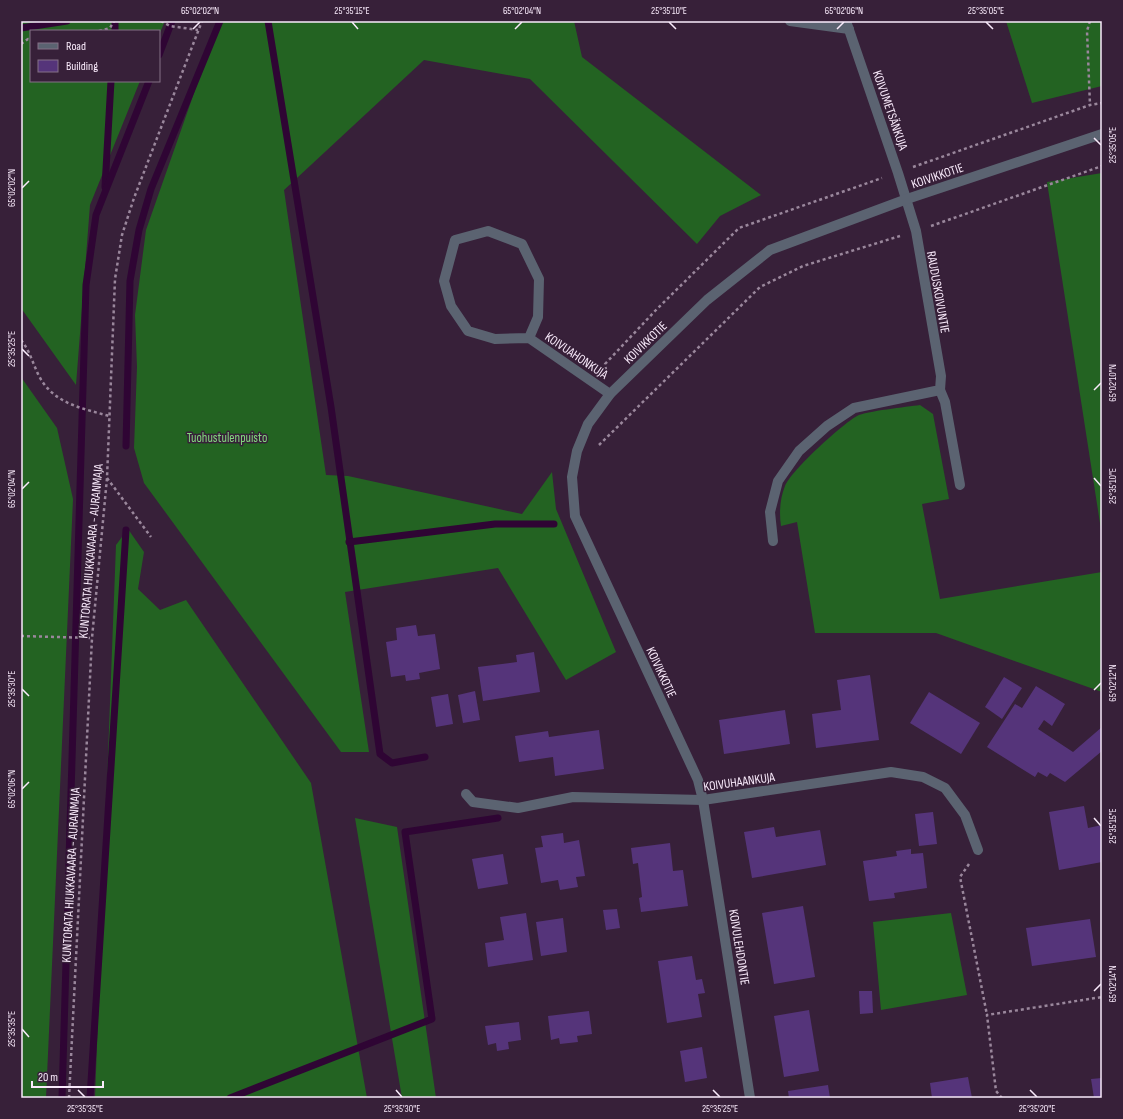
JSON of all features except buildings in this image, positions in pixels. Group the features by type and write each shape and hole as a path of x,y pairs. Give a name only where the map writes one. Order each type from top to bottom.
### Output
{"street":[{"name":"KOIVUMETSÄNKUJA","path":"790,21 848,25 907,199"},
{"name":"KOIVIKKOTIE","path":"703,800 698,780 575,516 572,477 576,451 588,424 610,394 707,300 770,250 907,199 1102,134"},
{"name":"RAUDUSKOIVUNTIE","path":"907,199 916,231 941,376 940,390 945,402 960,485"},
{"name":"KOIVUAHONKUJA","path":"529,338 538,317 539,279 522,244 488,231 455,240 444,280 451,306 468,331 495,339 529,338 610,394"},
{"path":"773,541 770,512 778,481 799,451 827,426 854,408 940,390"},
{"name":"KOIVUHAANKUJA","path":"466,794 473,802 518,808 573,797 703,800 891,772 923,777 945,788 965,815 978,850"},
{"name":"KOIVULEHDONTIE","path":"703,800 750,1098"}],"path":[{"path":"103,30 110,28 114,21"},
{"path":"161,21 170,26 198,30"},
{"name":"KUNTORATA HIUKKAVAARA - AURANMAJA","path":"69,1098 92,638 107,478 115,279 122,236 134,198 202,21"},
{"path":"1090,21 1087,31 1090,106"},
{"path":"21,44 28,39 30,40"},
{"path":"596,450 760,287 803,266 916,231 1102,166"},
{"path":"21,340 27,347 44,384 68,404 110,416"},
{"path":"107,478 151,537"},
{"path":"21,636 92,638"},
{"path":"978,850 960,877 987,1015 996,1091 1002,1098"},
{"path":"987,1015 1102,997"}],"green space":[{"path":"21,21 165,21 160,33 160,30 30,30 30,82 140,82 90,205 76,385 21,308"},
{"name":"Tuohustulenpuisto","path":"222,21 574,21 582,57 761,195 720,216 697,244 530,79 424,60 284,190 326,475 348,476 522,514 552,472 556,509 616,652 566,680 498,568 345,592 369,752 341,752 144,483 134,448 137,367 135,315 146,230 206,59"},
{"path":"1006,21 1102,21 1102,86 1032,103"},
{"path":"1102,173 1102,536 1047,182"},
{"path":"21,377 57,428 73,499 46,1098 21,1098"},
{"path":"920,405 933,414 949,499 922,504 940,599 1102,572 1102,692 936,633 815,633 797,522 781,526 780,506 785,486 789,479 818,448 840,428 857,416 877,411"},
{"path":"128,529 144,552 138,589 160,610 186,600 311,783 367,1098 95,1098 116,545"},
{"path":"355,818 397,827 436,1098 402,1098"},
{"path":"951,913 967,995 881,1010 873,922"}],"waterway":[{"path":"21,28 67,21"},
{"path":"115,21 115,30"},
{"path":"160,52 172,21"},
{"path":"126,446 130,281 139,230 151,189 220,21"},
{"path":"268,21 331,407 380,754 392,763 425,757"},
{"path":"105,187 111,82"},
{"path":"62,1098 86,285 96,215 149,82"},
{"path":"349,542 495,524 554,524"},
{"path":"90,1098 126,530"},
{"path":"230,1098 432,1019 405,832 498,818"}]}
